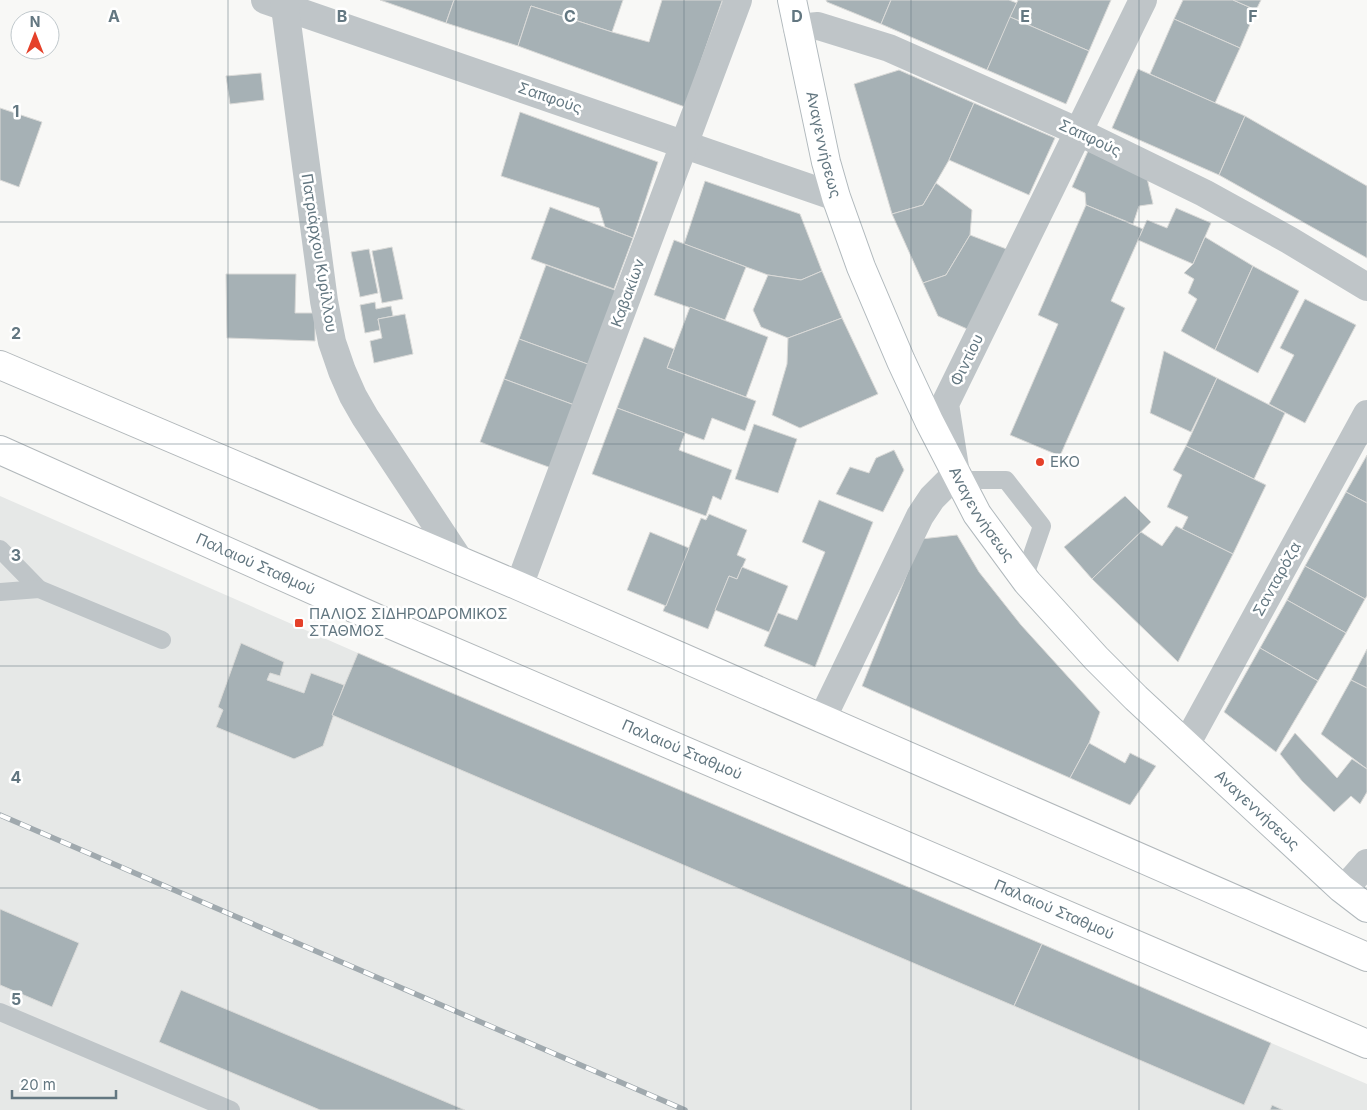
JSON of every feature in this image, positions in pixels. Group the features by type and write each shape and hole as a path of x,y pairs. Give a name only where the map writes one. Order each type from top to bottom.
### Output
{"main road":[{"name":"Αναγεννήσεως","path":"792,0 818,129 836,196 879,310 929,421 977,514 1024,578 1096,658 1341,888 1367,908"},
{"path":"0,366 518,586 1367,956"},
{"name":"Παλαιού Σταθμού","path":"0,450 387,622 1367,1044"}],"street":[{"name":"Καβακίων","path":"518,586 738,0"},
{"name":"Φιντίου","path":"958,477 945,404 1144,0"},
{"name":"Σαπφούς","path":"278,2 836,196"},
{"name":"Πατριάρχου Κυρίλλου","path":"278,2 332,342 342,371 365,417 460,562"},
{"name":"Σαπφούς","path":"797,28 818,26 889,48 1079,132 1204,193 1289,240 1367,287"},
{"name":"Σανταρόζα","path":"1184,742 1194,732 1367,414"},
{"path":"822,719 920,516 932,498 958,477"},
{"path":"1341,888 1354,878 1367,863"}],"lane":[{"path":"958,477 1006,480 1042,526 1024,578"},
{"path":"0,549 38,589 162,640"},
{"path":"0,592 38,589"},
{"path":"0,1012 231,1110"}],"shaded area":[{"path":"0,496 358,653 1367,1084 1367,1110 0,1110"}],"building":[{"path":"380,0 454,0 446,23"},
{"path":"454,0 623,0 612,32 531,6 518,46 446,23"},
{"path":"662,0 736,0 735,5 722,1 685,107 518,46 531,6 649,42"},
{"path":"826,0 891,0 881,24"},
{"path":"891,0 1009,0 1017,3 987,70 881,24"},
{"path":"1018,0 1111,0 1089,51 1010,17"},
{"path":"1183,0 1233,0 1256,10 1240,48 1174,19"},
{"path":"1233,0 1261,0 1256,10"},
{"path":"1010,17 1089,51 1066,104 987,70"},
{"path":"1174,19 1240,48 1215,103 1150,74"},
{"path":"1138,69 1245,116 1219,175 1112,128"},
{"path":"899,70 974,103 949,160 923,205 892,214 854,84"},
{"path":"261,73 264,100 230,104 226,76"},
{"path":"974,103 1055,138 1029,195 949,160"},
{"path":"0,108 42,122 19,187 0,180"},
{"path":"520,112 658,162 633,238 605,227 599,208 501,176"},
{"path":"1245,116 1367,186 1367,258 1219,175"},
{"path":"1088,151 1147,178 1153,204 1139,206 1133,224 1086,205 1085,193 1072,187"},
{"path":"705,181 800,214 822,271 801,280 768,275 684,244"},
{"path":"936,183 972,210 970,235 946,275 923,283 892,214 923,205"},
{"path":"1086,205 1143,229 1111,301 1125,308 1060,456 1010,435 1058,324 1038,315"},
{"path":"550,207 633,238 614,289 531,259"},
{"path":"1176,208 1211,223 1193,264 1138,240 1147,220 1167,228"},
{"path":"970,235 1009,250 974,332 938,316 923,283 946,275"},
{"path":"1205,237 1253,266 1215,350 1181,331 1197,299 1188,293 1194,279 1184,273 1193,264"},
{"path":"674,240 746,267 725,320 654,295"},
{"path":"392,247 403,299 382,303 372,251"},
{"path":"369,249 378,293 360,297 351,252"},
{"path":"546,265 620,292 593,366 519,339"},
{"path":"1253,266 1299,291 1258,373 1215,350"},
{"path":"822,271 842,318 788,338 761,327 753,310 768,275 801,280"},
{"path":"226,274 296,274 295,313 315,313 315,341 227,338"},
{"path":"1305,299 1356,325 1305,423 1269,404 1294,355 1280,348"},
{"path":"375,302 376,309 391,306 393,316 378,319 380,330 365,333 360,305"},
{"path":"690,307 768,337 746,397 667,368"},
{"path":"405,314 413,354 374,363 370,341 382,338 378,319"},
{"path":"842,318 878,394 800,428 772,415 787,364 788,338"},
{"path":"644,337 674,349 667,368 756,401 745,431 712,418 704,440 617,408"},
{"path":"519,339 593,366 577,406 504,379"},
{"path":"1164,351 1217,378 1191,432 1150,413"},
{"path":"1217,378 1285,413 1254,479 1186,446"},
{"path":"504,379 577,406 554,469 480,442"},
{"path":"617,408 685,433 679,450 732,470 721,500 713,496 706,516 592,474"},
{"path":"754,424 797,439 778,493 735,479"},
{"path":"1186,446 1266,485 1233,554 1182,529 1188,517 1167,507 1182,475 1173,470"},
{"path":"894,450 904,470 883,512 836,494 850,467 869,473 876,458"},
{"path":"1367,455 1367,503 1346,492"},
{"path":"1346,492 1367,503 1367,596 1365,599 1305,566"},
{"path":"1125,496 1151,522 1092,579 1064,547"},
{"path":"819,500 873,522 815,667 764,646 778,613 797,620 825,552 802,542"},
{"path":"709,514 747,530 737,555 746,559 737,579 729,576 708,629 663,611 701,518 706,520"},
{"path":"1176,526 1233,554 1178,662 1092,579 1141,532 1162,546"},
{"path":"650,532 689,548 666,606 627,590"},
{"path":"957,535 979,572 1021,625 1100,712 1089,743 1070,778 862,686 921,539"},
{"path":"1305,566 1365,599 1346,633 1287,600"},
{"path":"742,567 788,586 769,632 715,610 729,576 737,579"},
{"path":"1287,600 1346,633 1318,681 1260,648"},
{"path":"241,643 284,662 280,676 270,673 267,680 304,693 311,673 344,685 323,746 294,759 216,727 223,710 218,707"},
{"path":"1260,648 1318,681 1276,752 1224,712"},
{"path":"1367,649 1367,688 1351,680"},
{"path":"358,653 1042,944 1014,1006 332,715"},
{"path":"1351,680 1367,688 1367,769 1321,734"},
{"path":"1295,733 1337,778 1352,759 1367,769 1367,792 1360,804 1351,796 1334,812 1302,781 1280,754"},
{"path":"1089,743 1125,763 1130,753 1156,766 1130,805 1070,778"},
{"path":"0,909 79,943 52,1007 0,985"},
{"path":"1042,944 1271,1043 1244,1105 1014,1006"},
{"path":"181,990 465,1110 320,1110 159,1042"},
{"path":"1272,1105 1283,1110 1270,1110"}],"railway":[{"path":"0,815 685,1110"}],"place":[{"name":"EKO","path":"1040,462"},
{"name":"ΠΑΛΙΟΣ ΣΙΔΗΡΟΔΡΟΜΙΚΟΣ ΣΤΑΘΜΟΣ","path":"299,623"}]}
